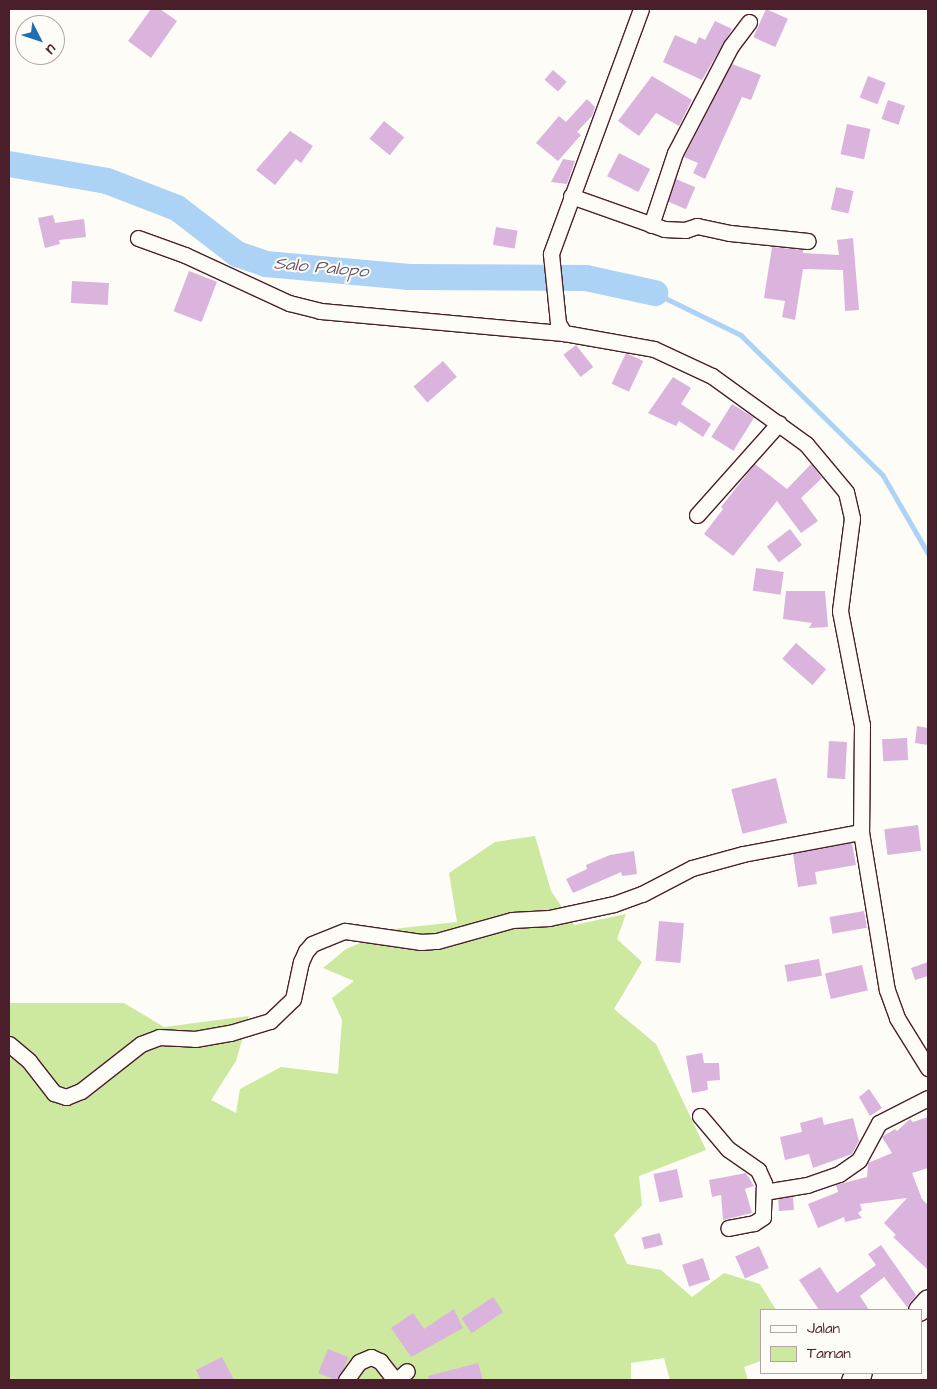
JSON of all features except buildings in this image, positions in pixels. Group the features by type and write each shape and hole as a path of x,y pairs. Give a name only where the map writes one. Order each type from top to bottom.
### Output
{"street":[{"path":"561,328 551,254 641,9"},
{"path":"651,225 675,153 731,46 749,22"},
{"path":"571,196 651,225 676,231 697,226 730,234 808,241"},
{"path":"138,238 186,255 289,303 320,311 561,328 582,338 625,342 676,358 712,376 806,444 846,492 852,518 840,611 862,724 861,832 887,990 897,1018 928,1068"},
{"path":"697,515 779,423"},
{"path":"9,1044 29,1061 54,1093 66,1097 81,1091 141,1044 159,1037 196,1039 230,1033 270,1021 293,999 300,962 306,951 312,944 344,931 421,942 437,941 512,920 549,918 614,904 642,894 692,868 743,854 861,832"},
{"path":"764,1192 807,1185 846,1170 859,1160 879,1123 928,1098"},
{"path":"700,1116 728,1149 758,1170 764,1183 764,1212 760,1220 728,1228"},
{"path":"346,1380 359,1362 371,1357 380,1361 400,1377"}],"green space":[{"path":"535,836 551,891 574,925 626,914 617,939 642,962 614,1009 656,1044 706,1150 639,1176 642,1205 614,1235 627,1264 661,1270 692,1297 724,1273 760,1284 775,1309 760,1309 760,1361 744,1367 748,1380 670,1380 664,1358 631,1363 631,1380 9,1380 9,1003 124,1003 164,1027 249,1016 236,1061 211,1100 236,1113 240,1089 281,1067 338,1074 342,1020 332,998 354,981 323,968 346,949 393,929 457,922 449,873 495,842"}],"waterway":[{"name":"Salo Palopo","path":"9,164 107,181 177,208 237,254 266,264 409,277 586,278 655,293"},
{"path":"655,293 741,335 883,475 928,553"}]}
